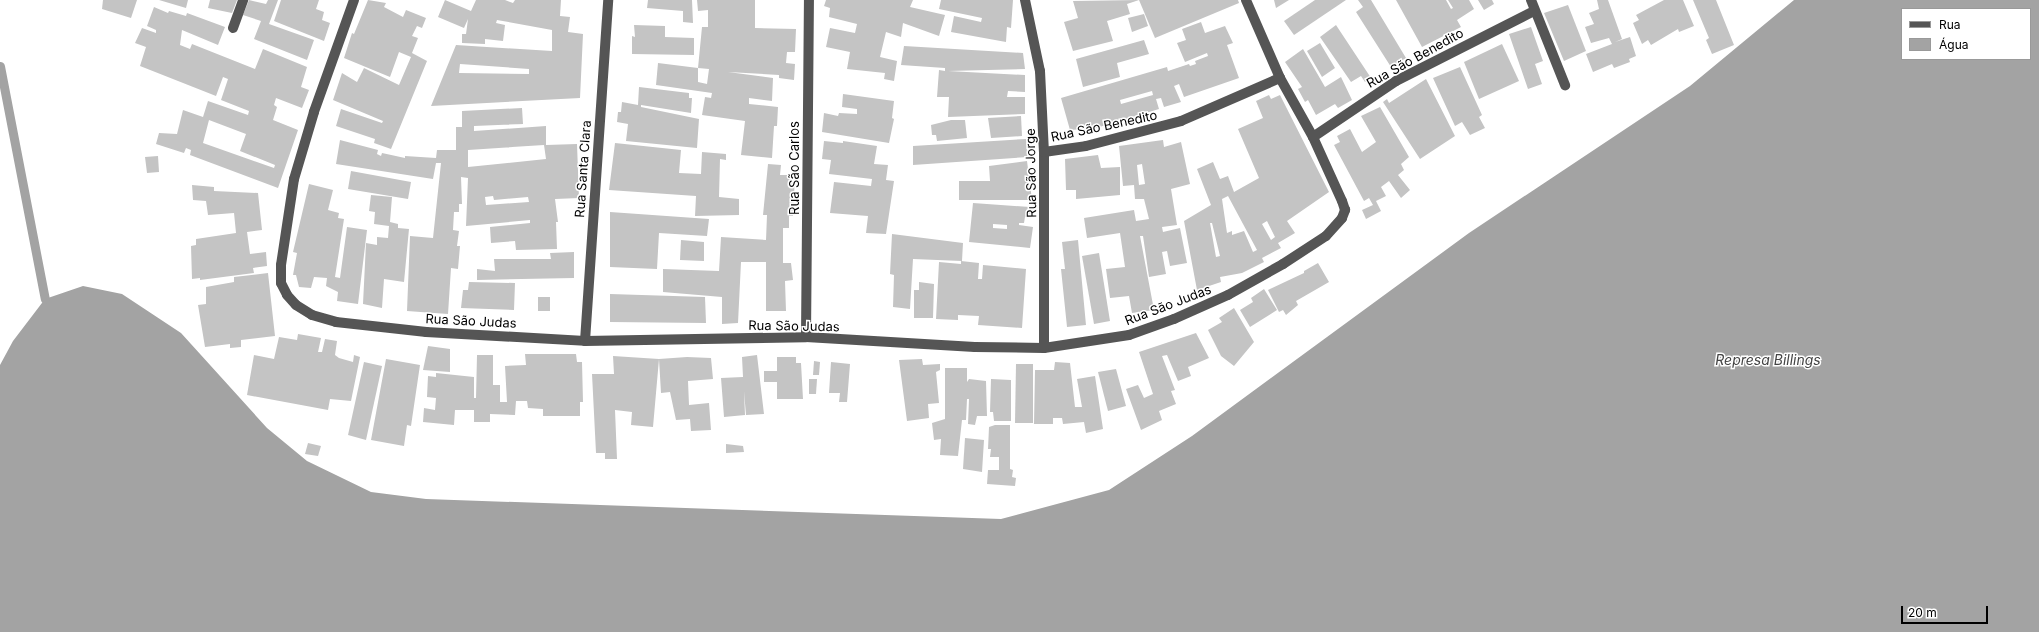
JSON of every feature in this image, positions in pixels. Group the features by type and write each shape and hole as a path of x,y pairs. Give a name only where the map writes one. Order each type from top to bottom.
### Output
{"street":[{"path":"233,28 243,0"},
{"name":"Rua São Judas","path":"354,0 314,112 294,179 281,265 281,283 287,295 296,305 312,314 336,322 426,332 585,341 806,337 975,348 1044,348 1129,335 1174,319 1228,295 1283,264 1326,236 1337,226 1345,210 1313,137 1280,78 1246,0"},
{"name":"Rua Santa Clara","path":"585,341 608,0"},
{"name":"Rua São Carlos","path":"806,337 809,0"},
{"name":"Rua São Jorge","path":"1025,0 1040,71 1044,152 1044,348"},
{"path":"1531,0 1534,11 1565,85"},
{"name":"Rua São Benedito","path":"1313,137 1396,81 1534,11"},
{"name":"Rua São Benedito","path":"1044,152 1116,139 1182,121 1280,78"}],"water":[{"name":"Represa Billings","path":"1794,0 2039,0 2039,632 0,632 0,365 13,341 45,299 83,286 122,294 181,333 267,428 307,461 371,492 426,499 1001,519 1109,490 1192,436 1469,233 1690,86"}],"building":[{"path":"103,0 137,0 131,18 102,9"},
{"path":"159,0 188,0 186,8"},
{"path":"210,0 237,0 232,13 208,8"},
{"path":"249,0 266,4 268,0 278,0 269,24 314,40 307,60 254,39 261,21 243,15"},
{"path":"281,0 319,0 316,9 324,12 322,20 330,23 324,41 274,21"},
{"path":"368,0 386,3 384,7 403,17 406,10 426,18 422,28 417,26 412,36 418,38 412,53 427,61 391,149 374,143 375,139 336,126 341,109 382,123 383,121 333,100 342,73 357,82 364,68 399,85 411,57 399,52 390,77 344,58 352,33 354,34"},
{"path":"445,0 471,11 476,0 505,0 513,3 515,0 561,0 560,16 570,17 568,32 583,34 580,98 431,106 456,45 552,51 552,30 497,20 496,23 505,25 503,41 485,39 485,44 462,43 462,34 466,34 468,19 464,28 438,17","holes":["460,64 529,69 529,74 459,73"]},
{"path":"648,0 692,0 693,23 683,22 683,11 647,8"},
{"path":"697,0 755,0 755,28 796,29 795,52 787,52 786,63 795,64 794,80 779,78 779,75 728,72 773,78 772,101 749,98 749,104 778,107 777,126 774,126 772,158 741,155 745,121 702,115 705,97 711,98 712,93 656,85 658,63 698,68 702,27 708,27 708,10 698,11","holes":["698,68 709,69 707,84 698,82"]},
{"path":"826,0 913,0 910,7 945,15 939,36 903,23 901,37 886,32 880,57 897,61 894,81 884,79 885,73 847,69 850,52 826,47 830,28 855,33 857,24 829,17 830,8 824,6"},
{"path":"941,0 1013,0 1011,28 1007,27 1006,42 951,32 954,16 981,22 982,18 939,9"},
{"path":"1139,0 1127,4 1130,14 1107,21 1113,41 1073,51 1064,22 1078,18 1073,1"},
{"path":"1139,0 1238,0 1239,3 1155,38"},
{"path":"1274,0 1289,0 1276,8"},
{"path":"1315,0 1346,0 1294,35 1284,21"},
{"path":"1358,0 1371,0 1406,58 1391,67 1356,12 1363,7"},
{"path":"1396,0 1446,0 1451,9 1453,8 1448,0 1469,0 1474,9 1457,20 1461,27 1422,47"},
{"path":"1478,0 1492,0 1494,4 1484,10"},
{"path":"1597,0 1608,0 1622,39 1615,42 1630,37 1636,56 1629,59 1630,62 1614,68 1612,64 1593,72 1586,54 1612,44 1609,38 1591,43 1585,27 1594,24 1589,13 1599,9"},
{"path":"1664,0 1683,0 1694,26 1679,32 1678,29 1651,45 1648,40 1642,44 1633,23 1639,20 1636,15"},
{"path":"1693,0 1716,0 1734,45 1712,54 1706,40 1709,38"},
{"path":"1568,5 1586,51 1564,61 1544,13"},
{"path":"154,7 168,13 169,11 186,16 187,13 225,27 218,45 182,30 180,45 190,49 192,44 255,69 263,49 307,67 301,87 309,90 302,108 276,98 274,105 277,107 273,120 298,130 278,188 190,155 191,150 186,148 184,153 156,144 159,133 177,134 183,110 203,117 208,101 248,115 249,111 221,100 228,79 223,77 216,96 140,66 146,47 135,43 142,28 156,33 156,30 147,26","holes":["209,120 246,134 240,151 275,165 274,168 203,143"]},
{"path":"1144,14 1148,26 1132,32 1128,18"},
{"path":"1201,22 1205,33 1225,26 1233,43 1227,45 1239,78 1184,97 1179,84 1174,86 1181,102 1164,107 1161,98 1156,99 1159,109 1096,128 1070,130 1061,98 1167,67 1168,71 1189,64 1190,66 1196,64 1195,61 1208,56 1207,53 1185,62 1177,43 1186,40 1182,29","holes":["1152,91 1153,95 1121,104 1120,100"]},
{"path":"634,25 665,26 665,37 694,38 694,55 632,54 632,36 635,37"},
{"path":"1336,25 1371,78 1365,82 1361,76 1351,82 1320,37"},
{"path":"1531,27 1543,61 1535,64 1542,84 1528,89 1509,34"},
{"path":"1144,40 1149,54 1117,63 1120,77 1083,87 1076,59"},
{"path":"1320,43 1335,68 1322,77 1307,51"},
{"path":"1502,44 1519,81 1479,99 1464,62"},
{"path":"904,46 1023,53 1025,69 948,71 1025,75 1025,92 1008,91 1007,97 1025,97 1025,114 948,117 949,97 937,97 939,70 945,71 945,68 901,65"},
{"path":"1303,49 1325,87 1341,77 1352,100 1338,108 1335,104 1316,115 1308,100 1305,102 1298,89 1302,87 1285,62"},
{"path":"1460,67 1482,115 1479,117 1485,128 1470,135 1462,122 1455,126 1433,78"},
{"path":"1426,79 1455,136 1420,159 1383,102 1387,99 1389,103"},
{"path":"639,87 689,93 689,98 692,98 691,113 641,105 641,107 699,119 697,148 626,141 628,124 617,122 618,112 621,112 622,102 638,105"},
{"path":"843,94 894,101 892,118 894,119 889,143 822,132 824,113 838,116 839,113 857,114 857,109 842,107"},
{"path":"1269,95 1271,99 1280,95 1329,192 1287,221 1295,233 1278,243 1281,248 1262,258 1264,262 1242,273 1220,277 1221,282 1197,290 1184,221 1211,205 1197,169 1213,162 1220,179 1228,176 1234,192 1259,178 1238,129 1263,118 1256,101","holes":["1228,196 1257,250 1253,252 1244,231 1232,235 1232,231 1227,233 1222,199","1267,221 1275,237 1271,240 1262,224","1210,223 1212,223 1220,256 1216,257"]},
{"path":"1380,107 1409,157 1401,164 1404,170 1398,175 1410,190 1401,198 1389,181 1381,187 1386,196 1376,201 1381,211 1366,219 1362,210 1373,205 1369,198 1364,201 1334,145 1340,142 1337,136 1350,129 1362,152 1376,142 1361,116"},
{"path":"522,108 523,124 474,126 474,131 546,126 546,145 577,144 579,198 555,199 558,222 556,222 557,249 516,250 515,241 491,243 490,227 530,223 530,220 466,226 468,178 461,177 462,204 459,204 459,212 454,212 453,230 459,231 457,246 460,246 458,269 451,268 448,314 407,311 410,236 433,238 441,163 436,163 433,179 336,164 340,140 378,150 377,154 381,156 382,153 405,158 405,156 436,158 437,150 456,150 456,127 462,127 462,111","holes":["544,145 546,159 468,167 468,150","493,196 494,200 528,197 529,202 486,205 485,197"]},
{"path":"1021,116 1022,136 991,138 988,118"},
{"path":"951,120 965,120 967,138 937,141 936,135 932,135 931,125"},
{"path":"1026,139 1028,157 913,165 913,146"},
{"path":"1163,140 1164,147 1181,142 1190,184 1171,189 1177,225 1162,227 1163,232 1180,228 1187,263 1170,266 1167,251 1162,252 1166,274 1149,277 1143,236 1140,236 1154,310 1132,313 1129,296 1110,298 1106,269 1125,267 1120,233 1087,238 1084,218 1134,210 1136,221 1149,219 1144,199 1135,199 1134,185 1123,186 1119,146","holes":["1142,164 1145,184 1139,185 1137,165"]},
{"path":"824,141 843,143 843,141 877,146 874,164 888,165 886,180 894,181 886,234 866,233 868,216 830,213 834,182 871,186 872,179 829,174 831,160 822,159"},
{"path":"615,143 681,150 679,173 701,174 702,152 726,154 726,160 720,159 719,197 739,199 739,215 695,216 696,196 609,190"},
{"path":"1098,155 1101,168 1120,167 1120,195 1076,199 1076,190 1066,190 1065,159"},
{"path":"158,156 159,172 147,173 145,157"},
{"path":"1027,161 1032,200 959,200 959,181 990,181 989,166"},
{"path":"768,164 781,165 780,175 795,175 793,216 789,216 789,228 783,228 783,263 791,263 793,280 785,281 786,311 766,311 766,262 741,262 738,323 722,324 722,297 663,292 663,269 719,271 721,237 766,240 767,215 763,215"},
{"path":"351,171 411,182 408,199 348,189"},
{"path":"309,184 333,190 328,210 339,213 338,218 344,219 335,277 340,278 347,227 367,230 358,304 337,301 338,292 326,286 327,278 314,277 311,288 299,287 296,275 293,275 297,253 293,252"},
{"path":"192,185 214,187 214,191 258,193 262,230 247,232 250,254 266,252 267,266 253,268 254,273 200,280 200,278 192,279 191,246 196,245 196,239 236,233 234,213 208,215 206,201 193,200"},
{"path":"371,195 392,197 390,222 398,224 398,228 409,229 404,282 384,279 382,308 363,304 366,243 377,245 377,237 388,238 389,226 374,224 375,212 369,211"},
{"path":"973,203 1030,207 1030,217 1025,217 1024,223 1019,223 1019,225 1033,227 1030,248 969,242","holes":["993,224 1007,225 1007,229 993,228"]},
{"path":"610,212 709,219 707,236 659,233 657,269 610,267"},
{"path":"892,234 963,243 962,261 913,259 910,309 893,307 894,275 890,274"},
{"path":"681,240 704,242 704,261 680,260"},
{"path":"1078,240 1086,325 1067,327 1061,269 1065,269 1062,242"},
{"path":"574,252 574,278 477,280 477,269 495,271 494,259 551,259 550,253"},
{"path":"1099,253 1110,321 1094,324 1082,256"},
{"path":"961,261 979,263 978,279 982,279 983,265 1026,269 1022,328 978,325 979,316 958,315 958,320 936,319 939,262 961,264"},
{"path":"1318,263 1329,282 1296,301 1298,305 1286,315 1283,310 1279,312 1268,290 1304,273 1304,271"},
{"path":"268,273 275,336 241,340 241,347 230,348 230,344 205,347 198,305 206,304 206,287 234,282 234,277"},
{"path":"469,282 515,283 514,310 461,308 463,290 468,290"},
{"path":"919,282 934,284 933,318 914,318 914,290 919,290"},
{"path":"1264,289 1277,310 1250,327 1240,310 1253,302 1251,298"},
{"path":"610,294 705,297 706,323 610,322"},
{"path":"538,297 550,297 550,311 538,311"},
{"path":"1234,308 1254,342 1234,366 1221,356 1208,330 1222,322 1219,318"},
{"path":"1196,333 1209,358 1188,367 1191,376 1178,381 1167,355 1162,356 1175,390 1171,391 1176,404 1159,411 1162,420 1141,430 1126,389 1138,385 1144,398 1153,394 1139,352"},
{"path":"298,334 321,338 318,352 322,352 325,339 337,341 335,355 339,358 353,362 354,355 360,357 351,401 330,399 328,410 247,395 254,355 274,359 279,337 297,340"},
{"path":"428,346 450,349 450,372 423,370"},
{"path":"525,354 576,354 577,362 582,362 583,402 580,402 580,416 543,416 543,409 528,408 527,401 516,401 515,415 490,414 490,422 474,422 474,410 455,410 454,425 423,422 424,408 435,410 436,398 427,397 428,376 436,377 436,373 474,377 474,398 476,398 477,355 493,355 493,385 500,385 500,402 507,402 505,366 526,365"},
{"path":"757,355 764,414 746,415 744,391 745,415 724,417 721,378 743,377 742,357"},
{"path":"613,356 659,359 653,427 631,425 632,412 615,410 617,459 605,459 605,453 596,453 592,374 614,374"},
{"path":"687,357 711,358 713,379 688,381 689,405 709,403 711,430 691,431 690,419 676,420 670,392 661,393 659,359"},
{"path":"777,357 796,357 796,363 801,363 803,399 777,399 777,382 764,382 764,371 777,371"},
{"path":"386,359 420,365 411,426 407,425 404,446 371,440"},
{"path":"922,359 923,365 940,364 940,370 936,372 939,403 928,404 929,418 907,421 899,360"},
{"path":"814,361 820,362 819,375 813,375"},
{"path":"364,362 382,366 366,440 348,435"},
{"path":"831,362 850,364 847,402 839,402 840,393 829,393"},
{"path":"1055,362 1070,363 1075,407 1082,407 1077,379 1095,376 1103,429 1086,433 1084,422 1063,424 1062,418 1053,418 1053,424 1034,424 1035,370 1054,370"},
{"path":"1016,364 1033,364 1033,423 1015,423"},
{"path":"945,368 967,368 967,382 969,379 986,381 987,416 977,416 975,425 968,424 969,399 967,399 966,420 962,420 958,456 940,455 941,439 934,440 932,423 945,419"},
{"path":"1116,369 1126,406 1108,411 1098,372"},
{"path":"809,379 817,379 816,394 809,394"},
{"path":"991,379 1011,380 1011,421 994,421 993,412 990,412"},
{"path":"995,425 1010,425 1010,469 1013,470 1012,477 1016,478 1015,486 987,484 988,470 999,470 999,457 990,457 991,449 988,449 989,427"},
{"path":"965,438 984,440 982,472 963,469"},
{"path":"308,443 321,446 318,456 305,454"},
{"path":"726,444 743,446 744,452 726,453"}],"waterway":[{"path":"0,66 45,299"}]}
